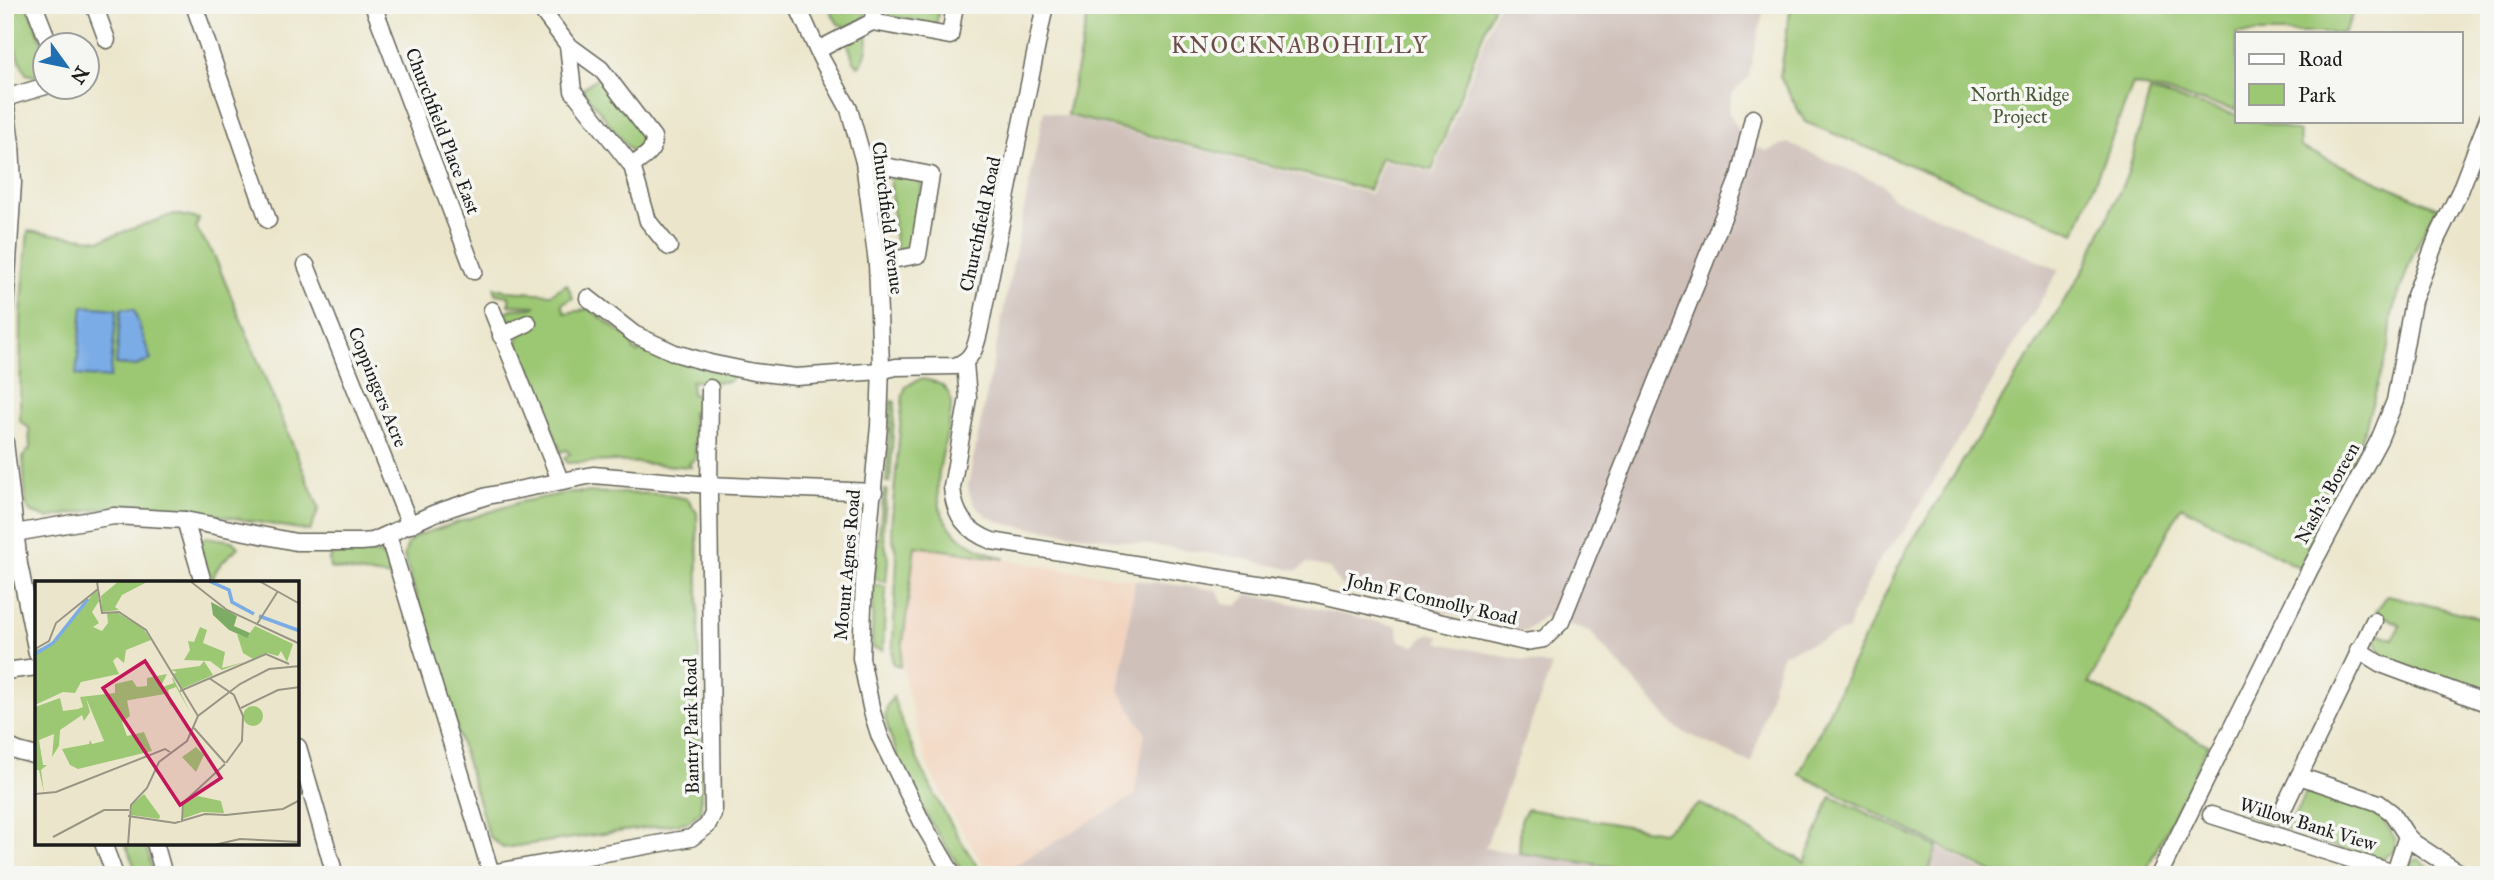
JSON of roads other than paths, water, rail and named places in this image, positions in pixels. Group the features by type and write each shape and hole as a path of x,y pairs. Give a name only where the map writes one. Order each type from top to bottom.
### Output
{"street":[{"path":"34,5 45,32"},
{"path":"94,5 107,40"},
{"path":"194,5 268,220"},
{"name":"Churchfield Place East","path":"373,5 474,271"},
{"path":"538,5 568,45 601,69 653,137 653,149 632,166"},
{"name":"Churchfield Avenue","path":"797,5 849,109 864,162 877,263 880,368"},
{"path":"872,22 876,5"},
{"path":"818,50 872,22 950,36 955,5"},
{"name":"Churchfield Road","path":"965,363 974,349 980,328 1045,5"},
{"path":"568,45 573,91 632,166 648,221 670,247"},
{"path":"5,309 13,183 5,99 32,90"},
{"name":"Nash's Boreen","path":"2159,875 2310,569 2379,440 2395,401 2413,301 2489,116"},
{"name":"John F Connolly Road","path":"965,363 968,398 952,487 953,501 956,513 963,522 984,538 1313,593 1525,642 1544,639 1561,622 1739,177 1754,118"},
{"path":"864,162 930,175 918,255 877,263"},
{"name":"Coppingers Acre","path":"306,265 410,525"},
{"path":"588,298 634,334 676,353 710,363 796,377 880,368 955,366 965,363"},
{"path":"492,310 560,480"},
{"path":"502,336 528,323"},
{"name":"Mount Agnes Road","path":"880,368 879,426 861,625 861,658 880,737 905,789 953,875"},
{"path":"709,485 710,387"},
{"path":"5,442 15,533 35,642"},
{"path":"15,533 114,516 185,520 296,542 373,541 487,496 593,475 709,485 874,492"},
{"name":"Bantry Park Road","path":"387,535 489,874 684,841 711,820 709,485"},
{"path":"185,520 202,581"},
{"name":"Willow Bank View","path":"2285,805 2374,621"},
{"path":"2358,650 2381,664 2489,705"},
{"path":"5,671 35,667"},
{"path":"5,745 35,755"},
{"path":"299,754 304,790 335,875"},
{"name":"Willow Bank View","path":"2299,776 2379,803 2392,813 2414,843 2425,848 2458,872 2458,875"},
{"name":"Willow Bank View","path":"2211,816 2394,874 2407,836"},
{"path":"104,845 115,875"},
{"path":"156,845 164,875"}],"water":[{"path":"83,306 117,309 110,378 76,375"},
{"path":"121,309 134,310 151,360 136,366 116,364"}],"district":[{"name":"KNOCKNABOHILLY","path":"1300,45"}],"park label":[{"name":"North Ridge Project","path":"2020,105"}]}
